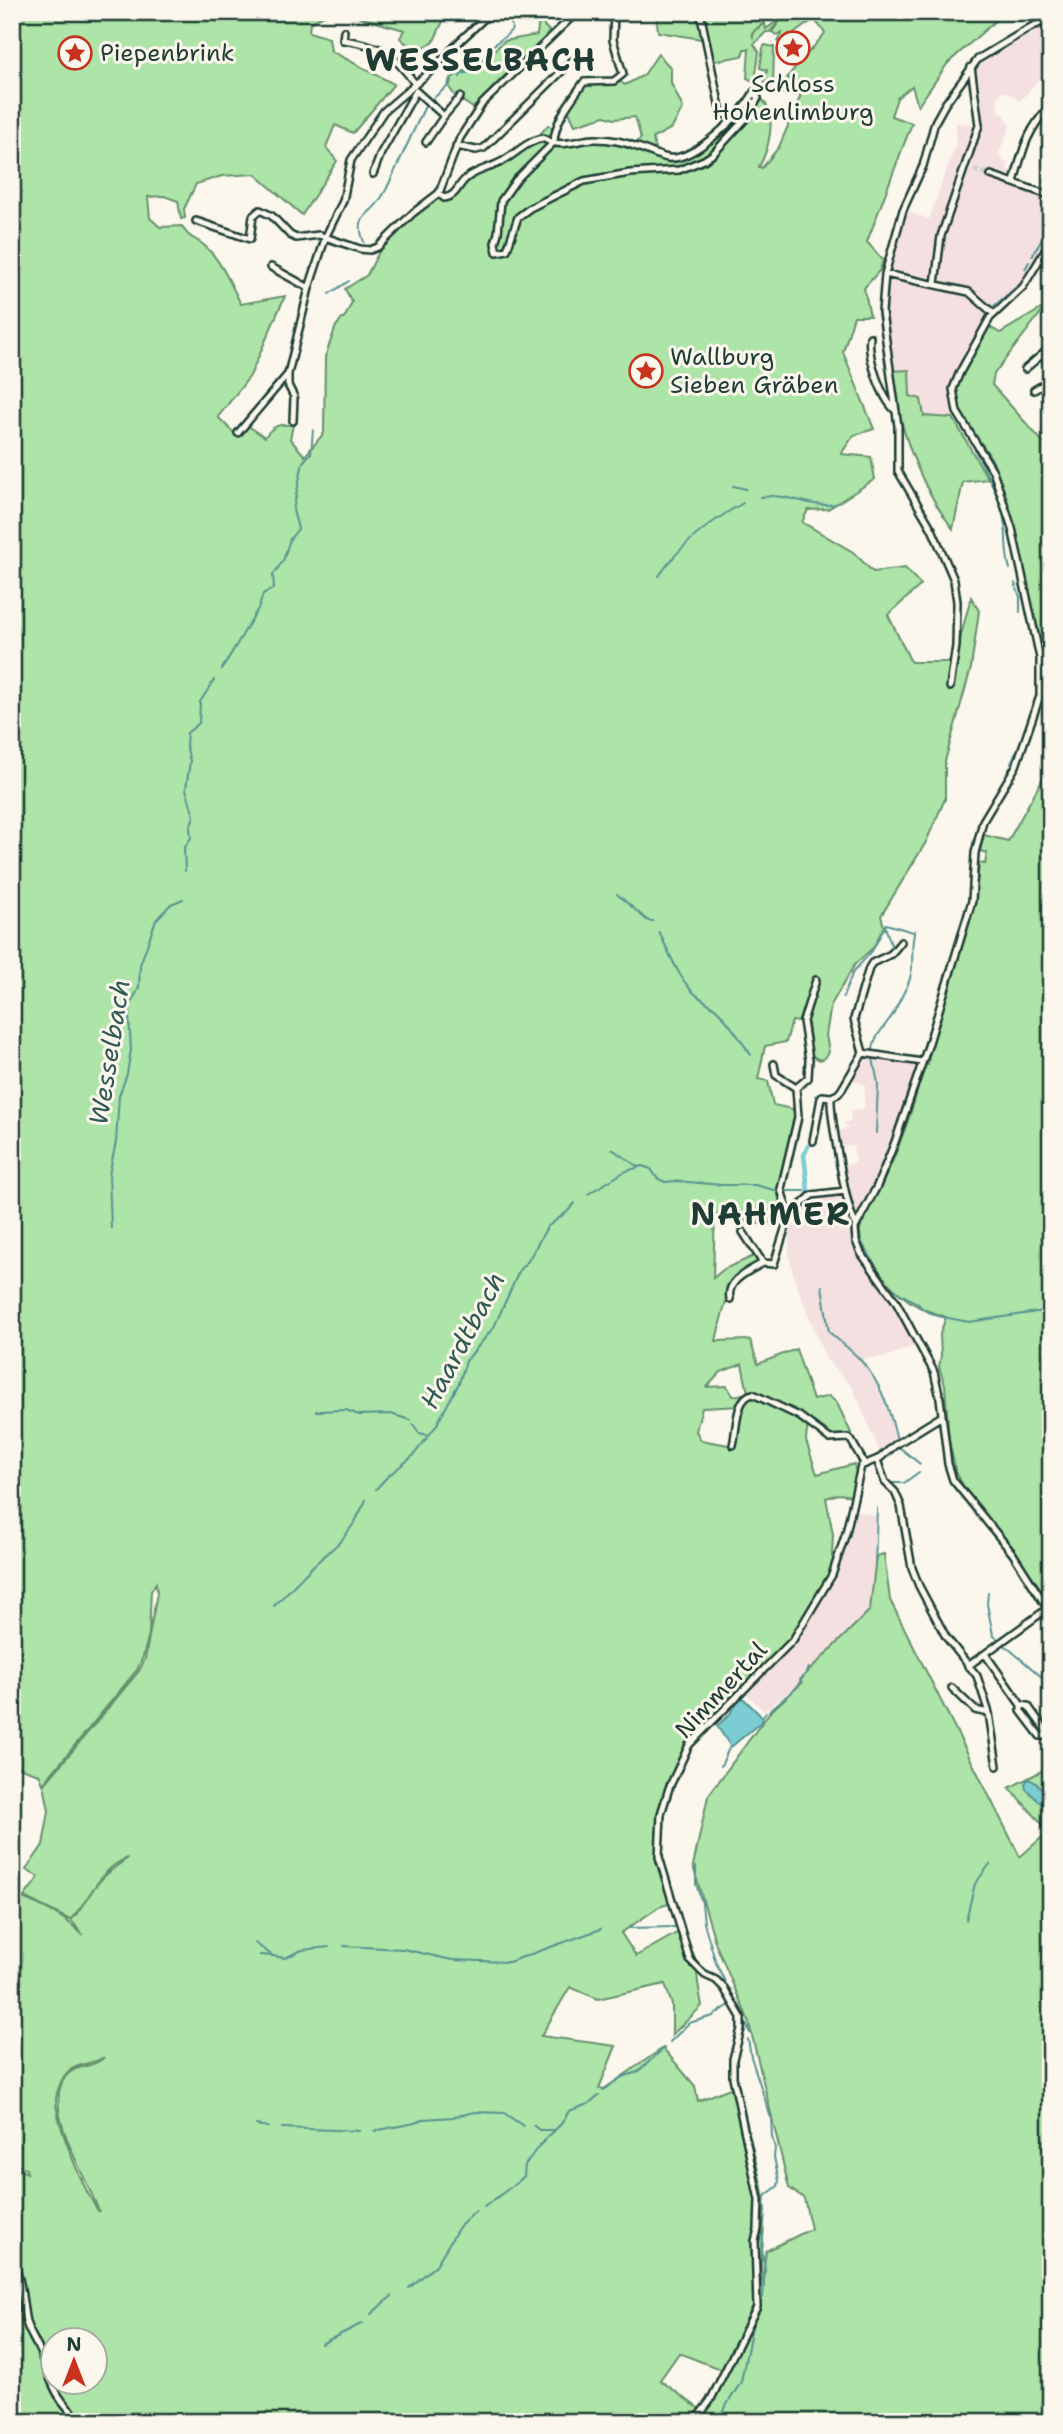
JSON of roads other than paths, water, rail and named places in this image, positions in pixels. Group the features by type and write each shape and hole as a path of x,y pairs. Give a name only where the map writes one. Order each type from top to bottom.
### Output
{"street":[{"path":"293,421 294,397 288,386 288,374 309,288 326,236 343,201 351,160 384,111 414,87 491,12"},
{"path":"196,221 250,239 253,216 260,210 272,216 296,238 326,236 360,249 375,248 383,244 413,213 439,193 456,146 482,104 577,12"},
{"path":"439,193 444,198 450,197 465,179 543,138 554,142 568,145 594,139 613,141 673,158 684,156 735,117 749,103 754,92 758,98 748,116 713,154 679,170 630,173 583,181 530,208 517,218 507,250 497,252 495,243 501,201 516,180 554,142 555,130 584,82 614,81 622,74 613,40 614,12"},
{"path":"700,12 720,108 723,114 735,117"},
{"path":"950,687 956,646 957,602 954,580 932,529 900,476 897,412 882,312 885,274 903,210 923,166 935,122 945,104 971,67 989,51 1051,19"},
{"path":"344,31 343,40 391,54 414,87 444,116"},
{"path":"456,146 476,150 484,148 572,61"},
{"path":"935,284 941,236 979,125 971,67"},
{"path":"373,174 414,87"},
{"path":"426,142 458,100"},
{"path":"1014,181 1026,141 1035,122 1051,105"},
{"path":"965,167 974,170"},
{"path":"991,175 1051,196"},
{"path":"968,1666 1000,1642 1049,1612 1013,1554 953,1480 948,1464 934,1372 895,1300 859,1249 855,1237 856,1224 891,1153 972,901 975,853 983,821 1016,766 1042,686 1040,658 1009,517 993,471 960,418 953,389 994,314 1023,287 1051,241"},
{"path":"1042,257 1051,258"},
{"path":"271,267 309,288"},
{"path":"885,274 969,292 994,314"},
{"path":"870,337 868,352 874,369 892,409 897,412"},
{"path":"1025,369 1051,347"},
{"path":"238,433 288,374"},
{"path":"1034,390 1051,380"},
{"path":"813,1141 822,1096 831,1097 838,1094 863,1053 854,1019 869,968 872,963 891,954 901,942"},
{"path":"796,1088 808,1078 808,1053 803,1021 816,980"},
{"path":"863,1053 872,1052 922,1062"},
{"path":"774,1064 776,1075 796,1088"},
{"path":"789,1216 780,1189 798,1116 796,1088"},
{"path":"831,1097 845,1191 852,1219 856,1224"},
{"path":"730,1299 733,1283 763,1264 771,1265 776,1262 789,1216 812,1195 845,1191"},
{"path":"743,1232 763,1264"},
{"path":"733,1445 742,1401 753,1394 799,1416 830,1439 848,1438 864,1464 877,1460 895,1445 942,1416"},
{"path":"877,1460 885,1482 895,1492 901,1506 912,1568 919,1586 946,1637 977,1676 989,1713 997,1766"},
{"name":"Nimmertal","path":"694,2422 710,2401 757,2307 755,2241 759,2208 733,2077 733,2059 741,2029 741,2017 716,1980 705,1975 690,1960 659,1857 658,1833 661,1814 669,1787 689,1745 793,1640 832,1575 846,1533 860,1468 864,1464"},
{"path":"985,1654 1021,1705 1021,1711 1040,1736 1045,1736 1046,1731 1028,1706 1021,1705"},
{"path":"952,1688 975,1710 989,1713"},
{"path":"12,2258 23,2291 29,2331 40,2350 51,2384 57,2396 82,2422"}],"water":[{"path":"739,1698 744,1699 763,1718 731,1747 717,1726 730,1714"},
{"path":"1028,1779 1037,1784 1044,1793 1051,1813 1026,1789"}],"waterway":[{"name":"Wesselbach","path":"460,77 461,73 476,69 490,48 512,29 509,12"},
{"name":"Wesselbach","path":"431,100 448,86 450,78"},
{"name":"Wesselbach","path":"364,242 362,222 386,190 426,104"},
{"name":"NAHMER","path":"1032,256 1051,224"},
{"name":"NAHMER","path":"1025,269 1029,262"},
{"name":"Wesselbach","path":"329,294 349,281"},
{"name":"NAHMER","path":"994,306 1015,288"},
{"name":"Wesselbach","path":"222,669 259,607 263,594 274,588 273,575 283,561 290,539 298,529 293,510 303,462 311,453 313,430"},
{"name":"NAHMER","path":"976,452 1000,506 1010,569"},
{"path":"733,486 746,489"},
{"path":"760,497 836,504"},
{"path":"659,576 676,554 697,535 743,503"},
{"name":"NAHMER","path":"1015,583 1020,597 1020,612"},
{"name":"Wesselbach","path":"185,871 184,848 191,838 190,828 194,816 186,789 190,761 186,745 187,733 199,723 200,702 214,680"},
{"name":"NAHMER","path":"1011,763 1016,752"},
{"path":"617,894 648,921 653,921"},
{"name":"Wesselbach","path":"111,1228 109,1175 116,1142 119,1096 127,1074 131,1050 131,1003 139,988 140,965 156,920 171,904 183,899"},
{"path":"843,997 853,972 872,951 886,924 913,932"},
{"path":"885,926 892,948"},
{"name":"NAHMER","path":"873,1052 877,1036 893,1014 908,984 915,930"},
{"path":"659,932 686,984 715,1008 751,1055"},
{"name":"NAHMER","path":"873,1058 878,1084 876,1133"},
{"path":"815,1096 822,1093"},
{"path":"808,1146 804,1155 808,1191"},
{"path":"612,1149 637,1166"},
{"name":"Haardtbach","path":"588,1194 624,1172 642,1166 651,1169 657,1178 665,1182 755,1185 778,1191"},
{"name":"Haardtbach","path":"785,1191 805,1191"},
{"name":"Haardtbach","path":"376,1489 413,1456 436,1426 459,1383 466,1361 494,1327 520,1269 528,1261 547,1227 575,1203"},
{"path":"859,1238 889,1287 938,1316 969,1322 1051,1310"},
{"name":"NAHMER","path":"822,1286 829,1332 870,1371 886,1402 899,1447 920,1464"},
{"path":"316,1411 346,1410 359,1415 391,1414 410,1420"},
{"path":"413,1424 419,1433 428,1435"},
{"path":"892,1483 904,1483 919,1472"},
{"name":"Haardtbach","path":"274,1606 341,1541 366,1500"},
{"path":"875,1566 877,1508"},
{"path":"988,1593 987,1604 993,1635 1051,1685"},
{"path":"769,1711 796,1688 809,1668"},
{"path":"762,1717 766,1712"},
{"path":"721,1766 730,1746"},
{"path":"966,1920 975,1884 990,1864"},
{"path":"696,1867 696,1884 704,1923 716,1963 725,1982"},
{"path":"628,1928 676,1927"},
{"path":"344,1946 403,1949 452,1960 509,1962 601,1929"},
{"path":"255,1943 273,1956 285,1958 302,1950 329,1947"},
{"path":"260,1955 273,1956"},
{"path":"730,1989 750,2033"},
{"path":"670,2042 689,2023 713,2016 728,2006"},
{"path":"748,2039 751,2057 771,2118 779,2181 778,2186 765,2196 763,2225"},
{"path":"603,2090 622,2077 638,2072 664,2048"},
{"path":"484,2207 524,2176 525,2165 569,2111 588,2104 599,2095"},
{"path":"374,2131 424,2119 475,2112 504,2113 523,2126"},
{"path":"256,2125 268,2127"},
{"path":"533,2125 539,2130 555,2130"},
{"path":"282,2128 359,2131"},
{"path":"409,2288 436,2265 459,2227 476,2211"},
{"path":"720,2422 726,2406 741,2382 753,2321 763,2297 763,2233"},
{"path":"371,2314 392,2296"},
{"path":"321,2344 363,2323"}],"tunnel":[{"path":"974,170 991,175"}],"place":[{"name":"Schloss Hohenlimburg","path":"793,48"},
{"name":"Piepenbrink","path":"75,53"},
{"name":"Wallburg Sieben Gräben","path":"646,371"}],"district":[{"name":"WESSELBACH","path":"481,59"},
{"name":"NAHMER","path":"771,1213"}]}
